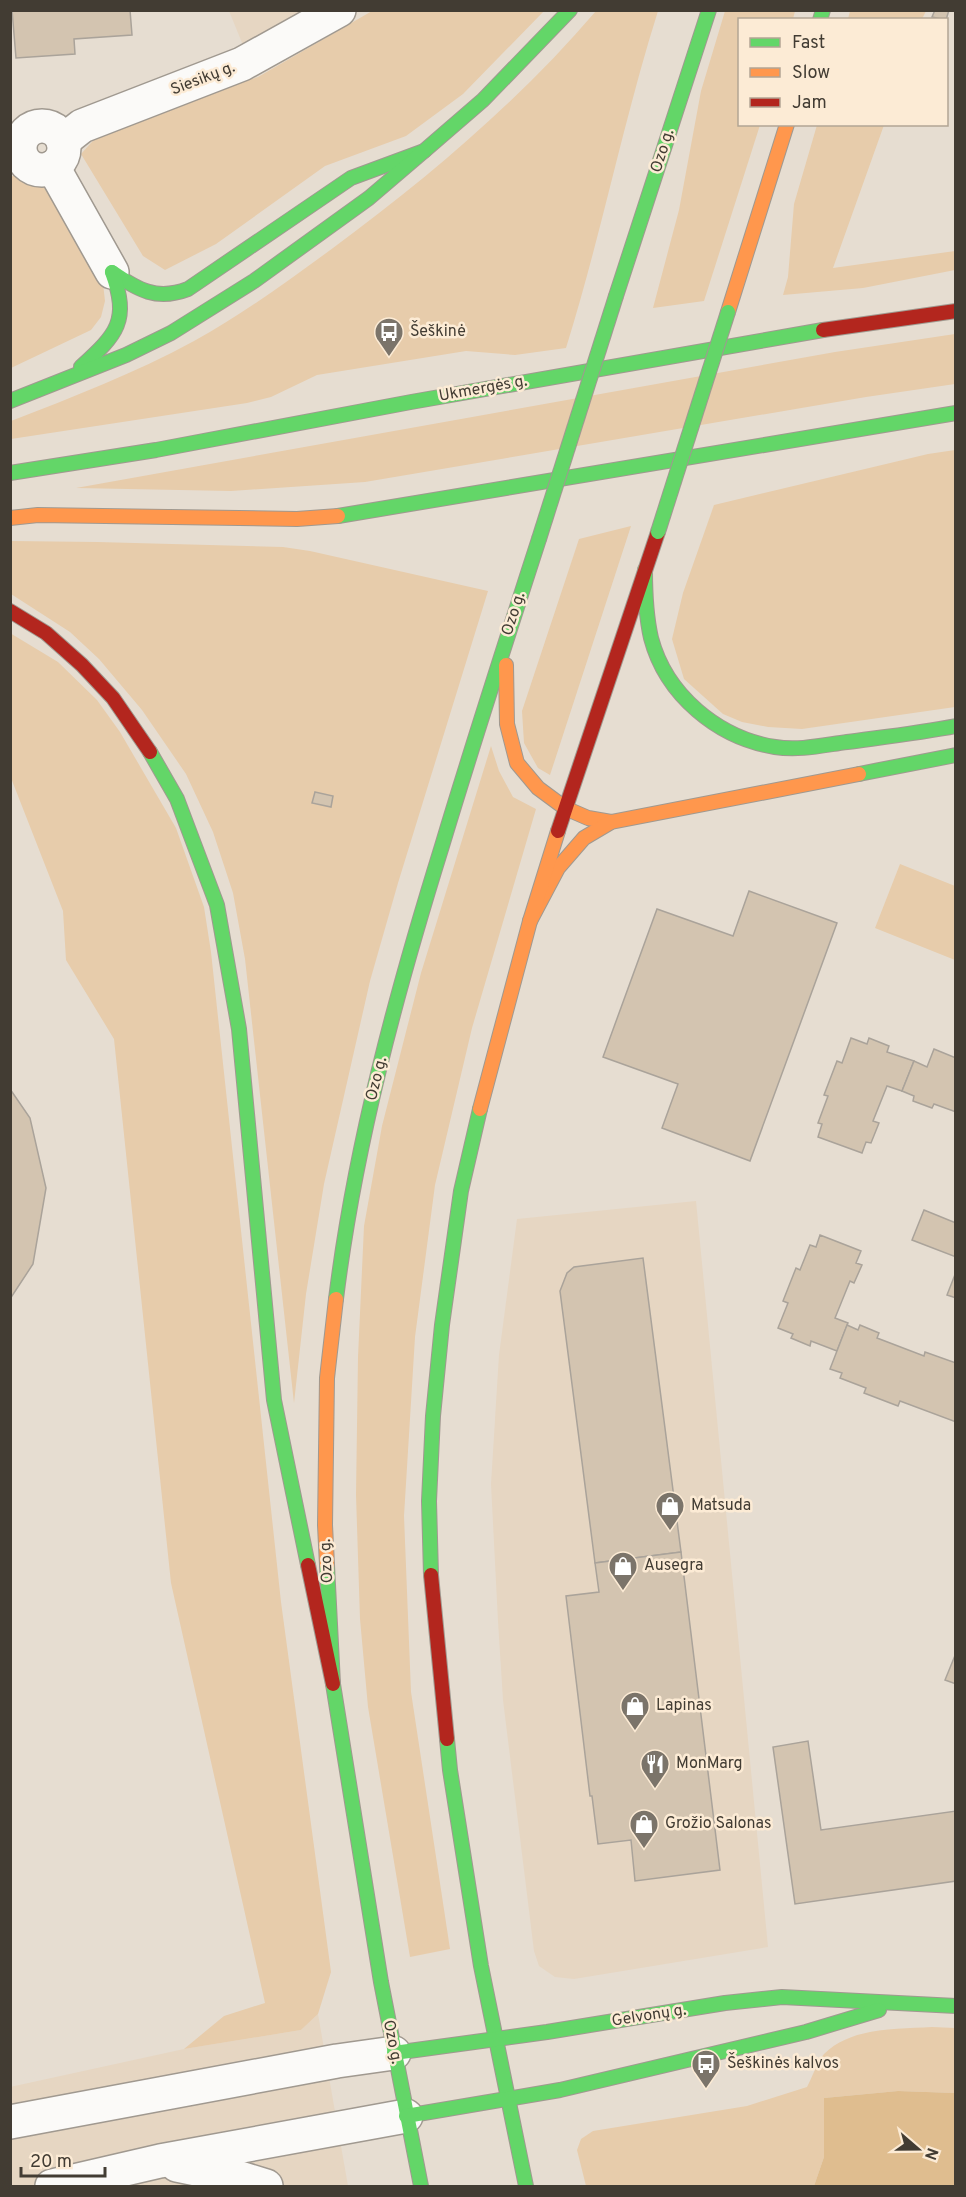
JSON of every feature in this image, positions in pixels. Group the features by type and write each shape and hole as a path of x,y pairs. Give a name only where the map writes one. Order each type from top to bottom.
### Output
{"main road":[{"path":"10,401 126,356 171,333 254,281 369,198 424,151 483,100 570,10"},
{"name":"Ozo g.","path":"421,2187 379,1971 333,1684 325,1525 327,1378 344,1237 371,1099 409,952 615,296 709,10"},
{"path":"526,2187 480,1966 450,1770 431,1577 429,1501 433,1416 441,1336 461,1191 492,1059 530,921 565,808 658,532 786,126"},
{"path":"112,272 129,284 153,293 170,296 188,289 351,178 424,151"},
{"path":"73,375 104,347 120,321 122,307 120,291 112,272"},
{"name":"Ukmergės g.","path":"10,472 156,450 793,334 956,311"},
{"path":"10,518 38,515 297,519 343,516 956,413"},
{"path":"645,570 645,603 651,636 659,660 681,694 702,715 724,731 749,741 776,747 804,748 916,734 956,726"},
{"path":"10,611 46,633 82,665 113,698 154,758 177,799 217,905 239,1029 274,1400 333,1684"},
{"path":"505,642 507,724 517,763 538,788 565,808 588,818 611,822"},
{"path":"530,921 558,868 584,838 611,822 956,755"},
{"name":"Gelvonų g.","path":"394,2053 725,2003 782,1997 956,2006"},
{"name":"Gelvonų g.","path":"406,2116 560,2090 806,2032 904,2002"}],"street":[{"name":"Siesikų g.","path":"58,154 82,126 242,64 339,10"},
{"path":"15,157 22,136 34,127 48,126 55,129 58,154 112,272"},
{"path":"10,2122 337,2061 394,2053"},
{"path":"52,2187 160,2161 406,2116"},
{"path":"160,2161 240,2178 266,2187"}],"shaded area":[{"path":"850,10 926,11 922,18 848,18"},
{"path":"229,11 313,11 245,50"},
{"path":"372,11 544,11 463,94 406,136 325,166 216,244 165,270 143,256 81,154 108,124 258,77"},
{"path":"596,11 658,11 566,348 515,355 466,351 317,375 271,397 247,403 11,439 11,421 81,394 172,353 212,331 282,285 403,194 472,137 536,76"},
{"path":"725,11 795,11 793,18 738,18 738,126 760,126 704,301 653,308 679,210 701,91"},
{"path":"817,126 884,126 833,268 955,251 955,270 863,288 783,295 788,277 794,204"},
{"path":"16,175 32,177 41,183 102,275 105,301 101,317 91,330 11,368 10,177"},
{"path":"955,334 955,384 365,482 231,491 76,488 835,352"},
{"path":"955,450 955,707 802,729 768,727 742,722 723,714 684,679 672,639 683,593 714,505 928,454"},
{"path":"631,526 550,775 538,768 524,743 522,711 579,539"},
{"path":"10,541 283,547 488,591 370,981 324,1184 306,1294 294,1403 245,959 233,893 213,832 186,774 142,710 99,659 70,632 11,594"},
{"path":"10,633 58,662 97,700 120,732 176,828 204,907 211,952 281,1602 331,1972 318,2014 301,2030 184,2049 224,2016 265,2003 171,1583 114,1039 66,960 63,911 11,778"},
{"path":"491,746 499,771 513,797 536,809 472,1028 435,1185 415,1337 404,1516 411,1692 450,1949 410,1957 368,1707 360,1619 356,1495 358,1357 364,1226 382,1126 421,973"},
{"path":"900,864 955,886 955,960 875,928"},
{"path":"696,1201 768,1947 574,1979 555,1977 539,1966 534,1951 503,1700 491,1484 499,1355 517,1219"},
{"path":"318,2014 348,2186 11,2186 10,2087 184,2049 301,2030"},
{"path":"932,2027 955,2028 955,2093 898,2091 824,2098 824,2157 814,2186 586,2186 577,2150 581,2139 593,2131 747,2106 807,2087 824,2054 847,2039 875,2031"},
{"path":"898,2091 955,2093 955,2186 814,2186 824,2157 824,2098"}],"building":[{"path":"12,10 130,10 132,35 74,39 75,54 16,58"},
{"path":"935,10 949,10 947,18 932,17"},
{"path":"315,792 333,796 331,807 312,803"},
{"path":"749,891 837,923 750,1161 662,1128 678,1084 603,1057 657,909 733,936"},
{"path":"851,1038 867,1044 869,1038 889,1046 887,1052 914,1061 902,1091 887,1086 873,1121 879,1123 871,1143 866,1142 862,1153 818,1137 822,1124 818,1123 828,1096 824,1095 837,1061 842,1063"},
{"path":"934,1049 956,1058 956,1112 934,1104 932,1108 913,1101 914,1096 902,1091 914,1061 927,1067"},
{"path":"10,1089 30,1118 46,1188 33,1264 10,1299"},
{"path":"924,1210 956,1223 956,1257 912,1240"},
{"path":"820,1235 861,1251 856,1263 862,1265 854,1283 850,1281 835,1318 848,1323 837,1351 811,1341 810,1346 791,1338 793,1334 778,1328 788,1303 783,1301 796,1268 800,1270 810,1245 816,1247"},
{"path":"643,1258 681,1552 595,1563 560,1291 567,1273 574,1267"},
{"path":"956,1272 956,1298 947,1295"},
{"path":"847,1325 858,1330 860,1325 879,1333 877,1338 924,1356 925,1352 956,1363 956,1422 900,1401 898,1406 864,1393 866,1388 840,1378 842,1373 830,1369"},
{"path":"681,1552 720,1870 635,1881 631,1840 598,1844 566,1596 599,1592 595,1563"},
{"path":"956,1653 956,1684 945,1680"},
{"path":"808,1741 821,1830 956,1811 956,1881 795,1904 773,1747"}],"traffic: fast":[{"path":"112,272 148,292 167,294 188,289 351,178 424,151 483,100 570,10"},
{"path":"616,296 709,10"},
{"path":"821,18 823,10"},
{"path":"10,401 126,355 171,333 254,281 369,198 424,151"},
{"path":"81,367 104,345 117,325 120,303 112,272"},
{"path":"539,539 616,296"},
{"path":"658,532 728,312"},
{"path":"10,473 156,450 411,402 823,330"},
{"path":"338,516 956,413"},
{"path":"336,1299 354,1184 393,1014 454,807 539,539"},
{"path":"645,570 648,621 658,659 669,678 697,710 715,724 734,734 775,747 793,748 956,726"},
{"path":"150,752 177,799 217,905 239,1029 274,1400 308,1565"},
{"path":"859,774 956,755"},
{"path":"431,1575 429,1501 433,1416 442,1325 461,1191 480,1109"},
{"path":"327,1565 333,1684 381,1982 421,2186"},
{"path":"447,1739 481,1966 526,2186"},
{"path":"394,2053 547,2032 725,2003 782,1997 956,2006"},
{"path":"406,2116 560,2090 806,2032 879,2010"}],"traffic: slow":[{"path":"728,312 786,126"},
{"path":"10,518 38,515 297,519 338,516"},
{"path":"506,665 507,724 517,763 538,788 565,808"},
{"path":"530,921 558,868 584,838 611,822 859,774"},
{"path":"565,808 588,818 611,822"},
{"path":"480,1109 530,921 558,831"},
{"path":"327,1565 325,1525 327,1378 336,1299"}],"traffic: jam":[{"path":"823,330 956,311"},
{"path":"558,831 658,532"},
{"path":"10,611 46,633 82,665 113,698 150,752"},
{"path":"308,1565 333,1684"},
{"path":"431,1575 447,1739"}],"place":[{"name":"Šeškinė","path":"389,358"},
{"name":"Matsuda","path":"670,1532"},
{"name":"Ausegra","path":"623,1592"},
{"name":"Lapinas","path":"635,1732"},
{"name":"MonMarg","path":"655,1790"},
{"name":"Grožio Salonas","path":"644,1850"},
{"name":"Šeškinės kalvos","path":"706,2090"}]}
